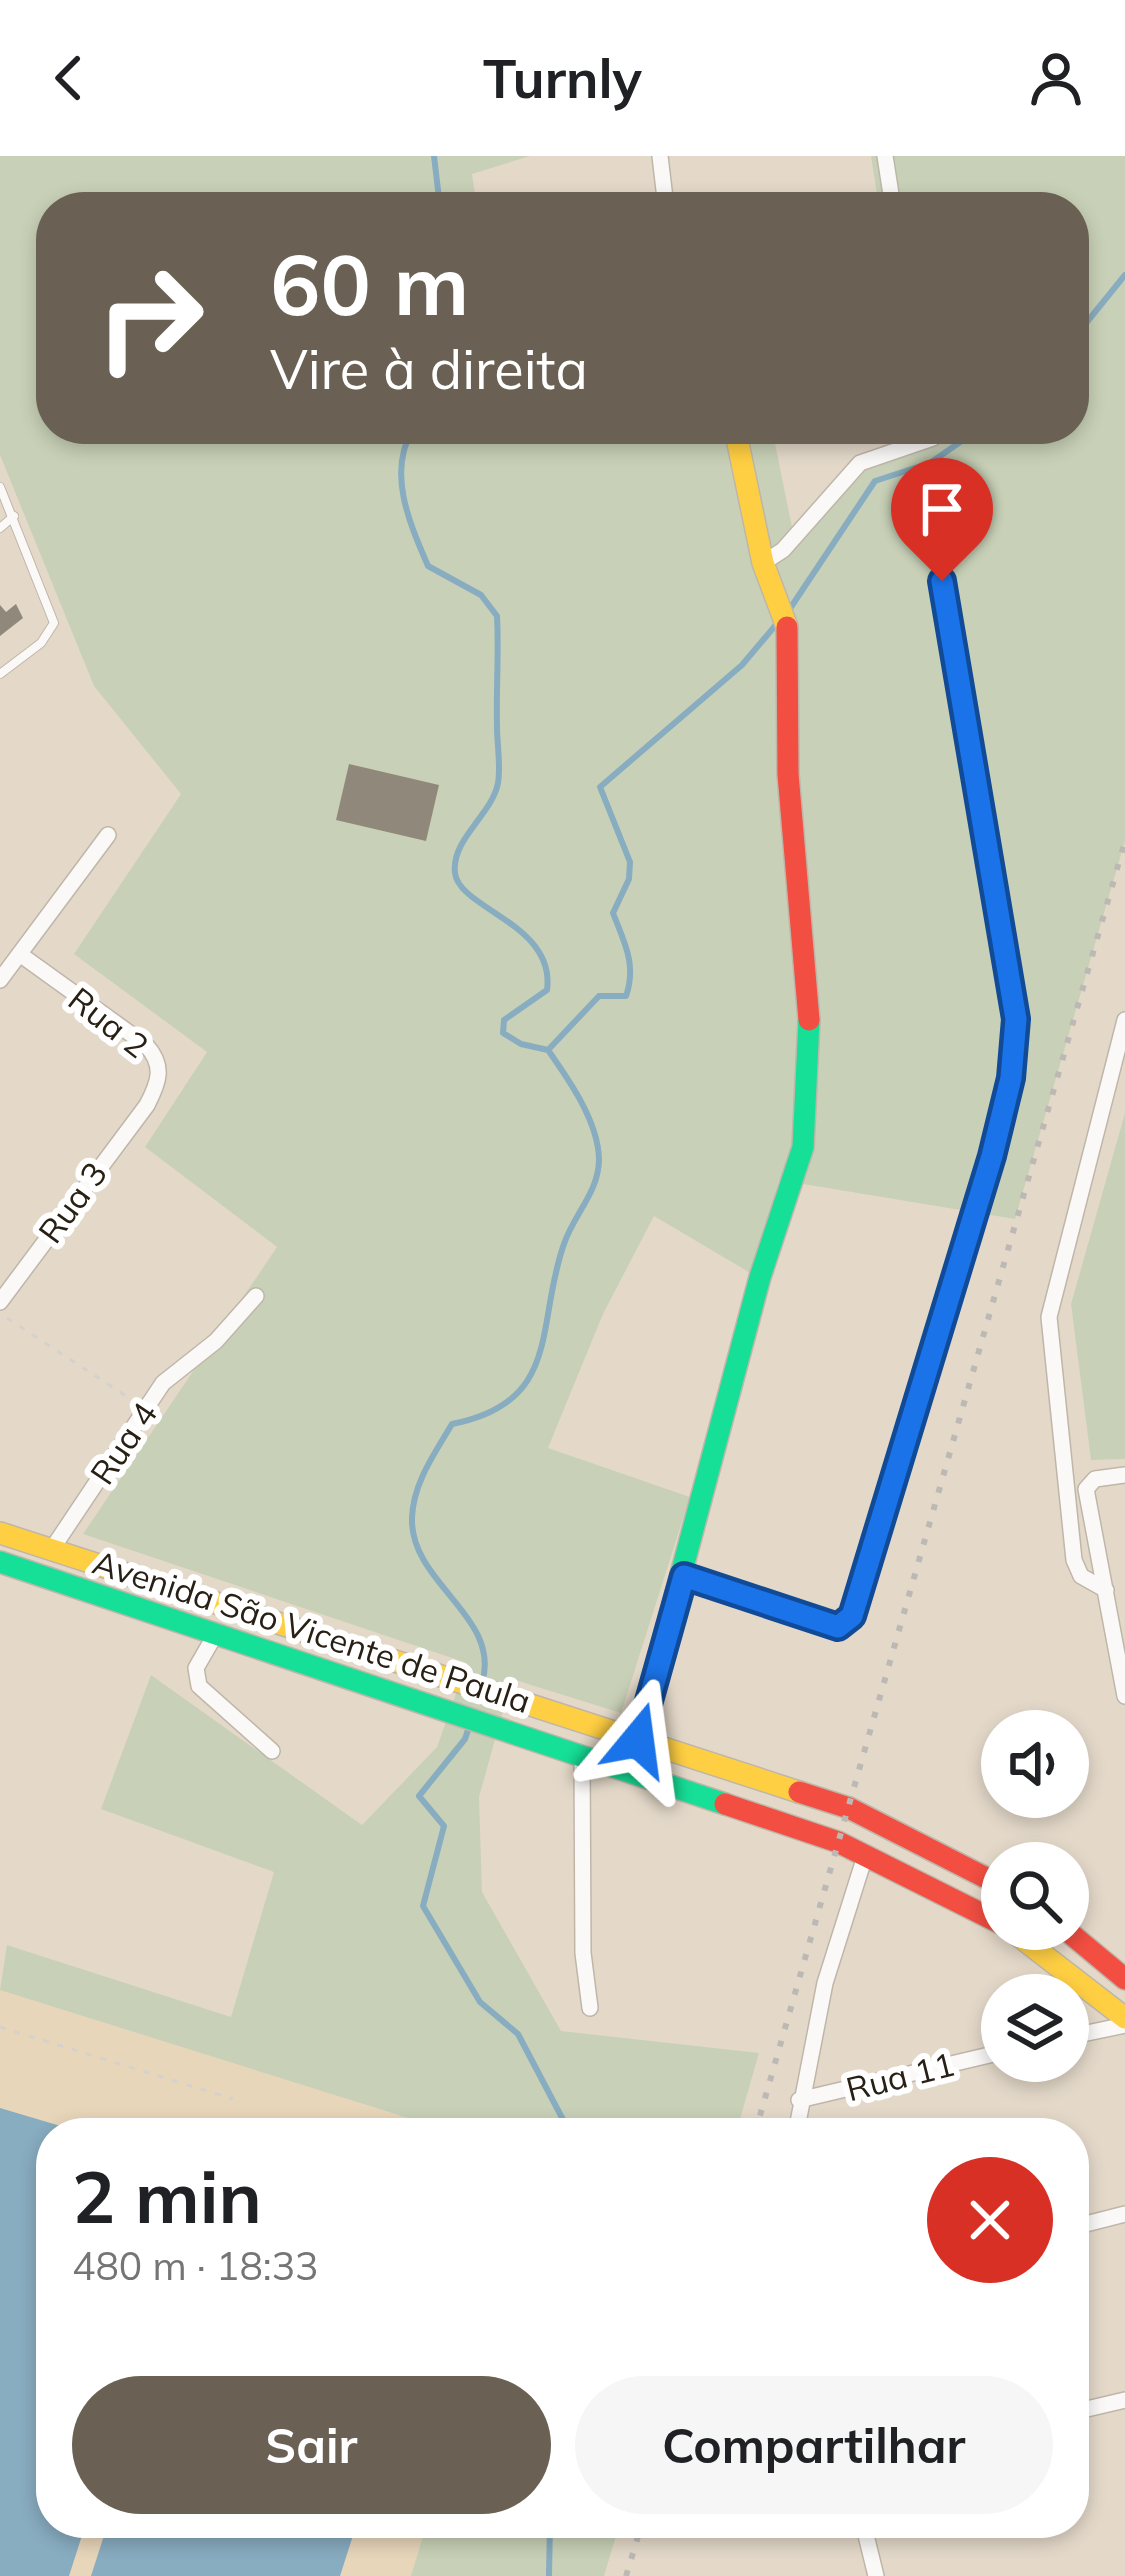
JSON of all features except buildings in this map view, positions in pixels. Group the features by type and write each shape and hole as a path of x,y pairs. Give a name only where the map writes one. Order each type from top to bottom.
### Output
{"main road":[{"path":"638,1740 760,1277 802,1148 809,1094 808,995 788,774 788,630 763,563 738,444"},
{"name":"Avenida São Vicente de Paula","path":"0,1533 849,1808 981,1875"},
{"name":"Avenida São Vicente de Paula","path":"0,1563 866,1853 981,1913"},
{"path":"268,1652 278,1622"},
{"path":"1089,1949 1125,1979"},
{"path":"1036,1950 1125,2021"}],"street":[{"path":"660,156 665,192"},
{"path":"885,156 891,192"},
{"path":"763,563 783,550 860,463 906,444"},
{"path":"684,1576 838,1627 852,1616 992,1156 1011,1078 1014,991 942,581 942,505"},
{"path":"0,980 109,836"},
{"name":"Rua 2","path":"21,955 155,1056 159,1075 147,1105"},
{"path":"1106,1589 1081,1576 1074,1560 1049,1317 1125,1020"},
{"name":"Rua 3","path":"0,1302 147,1105"},
{"name":"Rua 4","path":"52,1550 163,1383 216,1341 256,1296"},
{"path":"1125,1475 1095,1479 1086,1490 1125,1696"},
{"path":"215,1635 196,1668 199,1686 272,1750"},
{"path":"582,1755 583,1953 590,2008"},
{"path":"797,2118 825,1983 866,1853"},
{"path":"1089,2031 1125,2021"},
{"name":"Rua 11","path":"799,2100 981,2056"},
{"path":"1089,2223 1125,2214"},
{"path":"1089,2408 1125,2400"},
{"path":"867,2538 876,2576"}],"lane":[{"path":"0,487 54,622 41,644 0,674"},
{"path":"0,528 14,517"}],"path":[{"path":"934,444 942,505"},
{"path":"0,1313 147,1409"},
{"path":"0,2027 233,2099"}],"shaded area":[{"path":"0,1990 408,2118 36,2118 36,2538 422,2538 411,2576 0,2576"}],"green space":[{"path":"0,156 530,156 472,174 475,192 36,192 36,444 775,444 793,532 858,458 895,444 1089,444 1089,192 877,192 871,156 1125,156 1125,841 1015,1219 779,1180 752,1274 654,1216 603,1314 548,1448 690,1497 621,1713 512,1679 479,1797 482,1892 561,2031 759,2053 740,2118 408,2118 0,1990 7,1945 231,2017 274,1872 101,1809 151,1675 362,1825 437,1747 467,1663 83,1534 277,1247 145,1147 207,1052 74,954 181,794 94,686 0,455"},
{"path":"1125,1113 1125,1459 1091,1460 1071,1304"},
{"path":"422,2538 615,2538 604,2576 411,2576"}],"water":[{"path":"0,2108 36,2119 36,2538 81,2538 69,2576 0,2576"},
{"path":"103,2538 352,2538 340,2576 91,2576"}],"waterway":[{"path":"434,156 438,192"},
{"path":"1089,319 1125,275"},
{"path":"406,444 404,497 428,566 481,595 497,616 498,783 459,849 455,873 460,886 537,949 546,968 547,990 504,1020 503,1033 521,1044 548,1050 588,1116 599,1159 591,1192 564,1244 539,1356 529,1379 512,1398 487,1413 452,1424 426,1469 413,1505 415,1541 425,1562 479,1638 485,1659 482,1683"},
{"path":"789,610 875,481 930,463 957,444"},
{"path":"548,1050 599,996 626,996 629,984 628,953 613,913 629,879 630,862 600,787 742,665 780,620"},
{"path":"470,1724 465,1739 419,1796 444,1826 423,1906 480,2002 518,2034 562,2118"},
{"path":"549,2576 550,2538"}],"railway":[{"path":"759,2118 1125,841"},
{"path":"626,2576 637,2538"}],"traffic: fast":[{"path":"637,1740 760,1277 803,1147 809,1020"},
{"path":"0,1562 725,1804"}],"traffic: slow":[{"path":"738,444 763,563 787,627"},
{"path":"0,1533 799,1792"},
{"path":"1037,1950 1125,2018"}],"traffic: jam":[{"path":"787,627 788,774 809,1020"},
{"path":"799,1792 849,1808 981,1875"},
{"path":"725,1804 838,1842 981,1914"},
{"path":"1089,1949 1125,1979"}],"route":[{"path":"638,1740 684,1576 838,1627 852,1616 992,1156 1011,1078 1014,991 994,898 988,834 964,728 942,581"}]}
